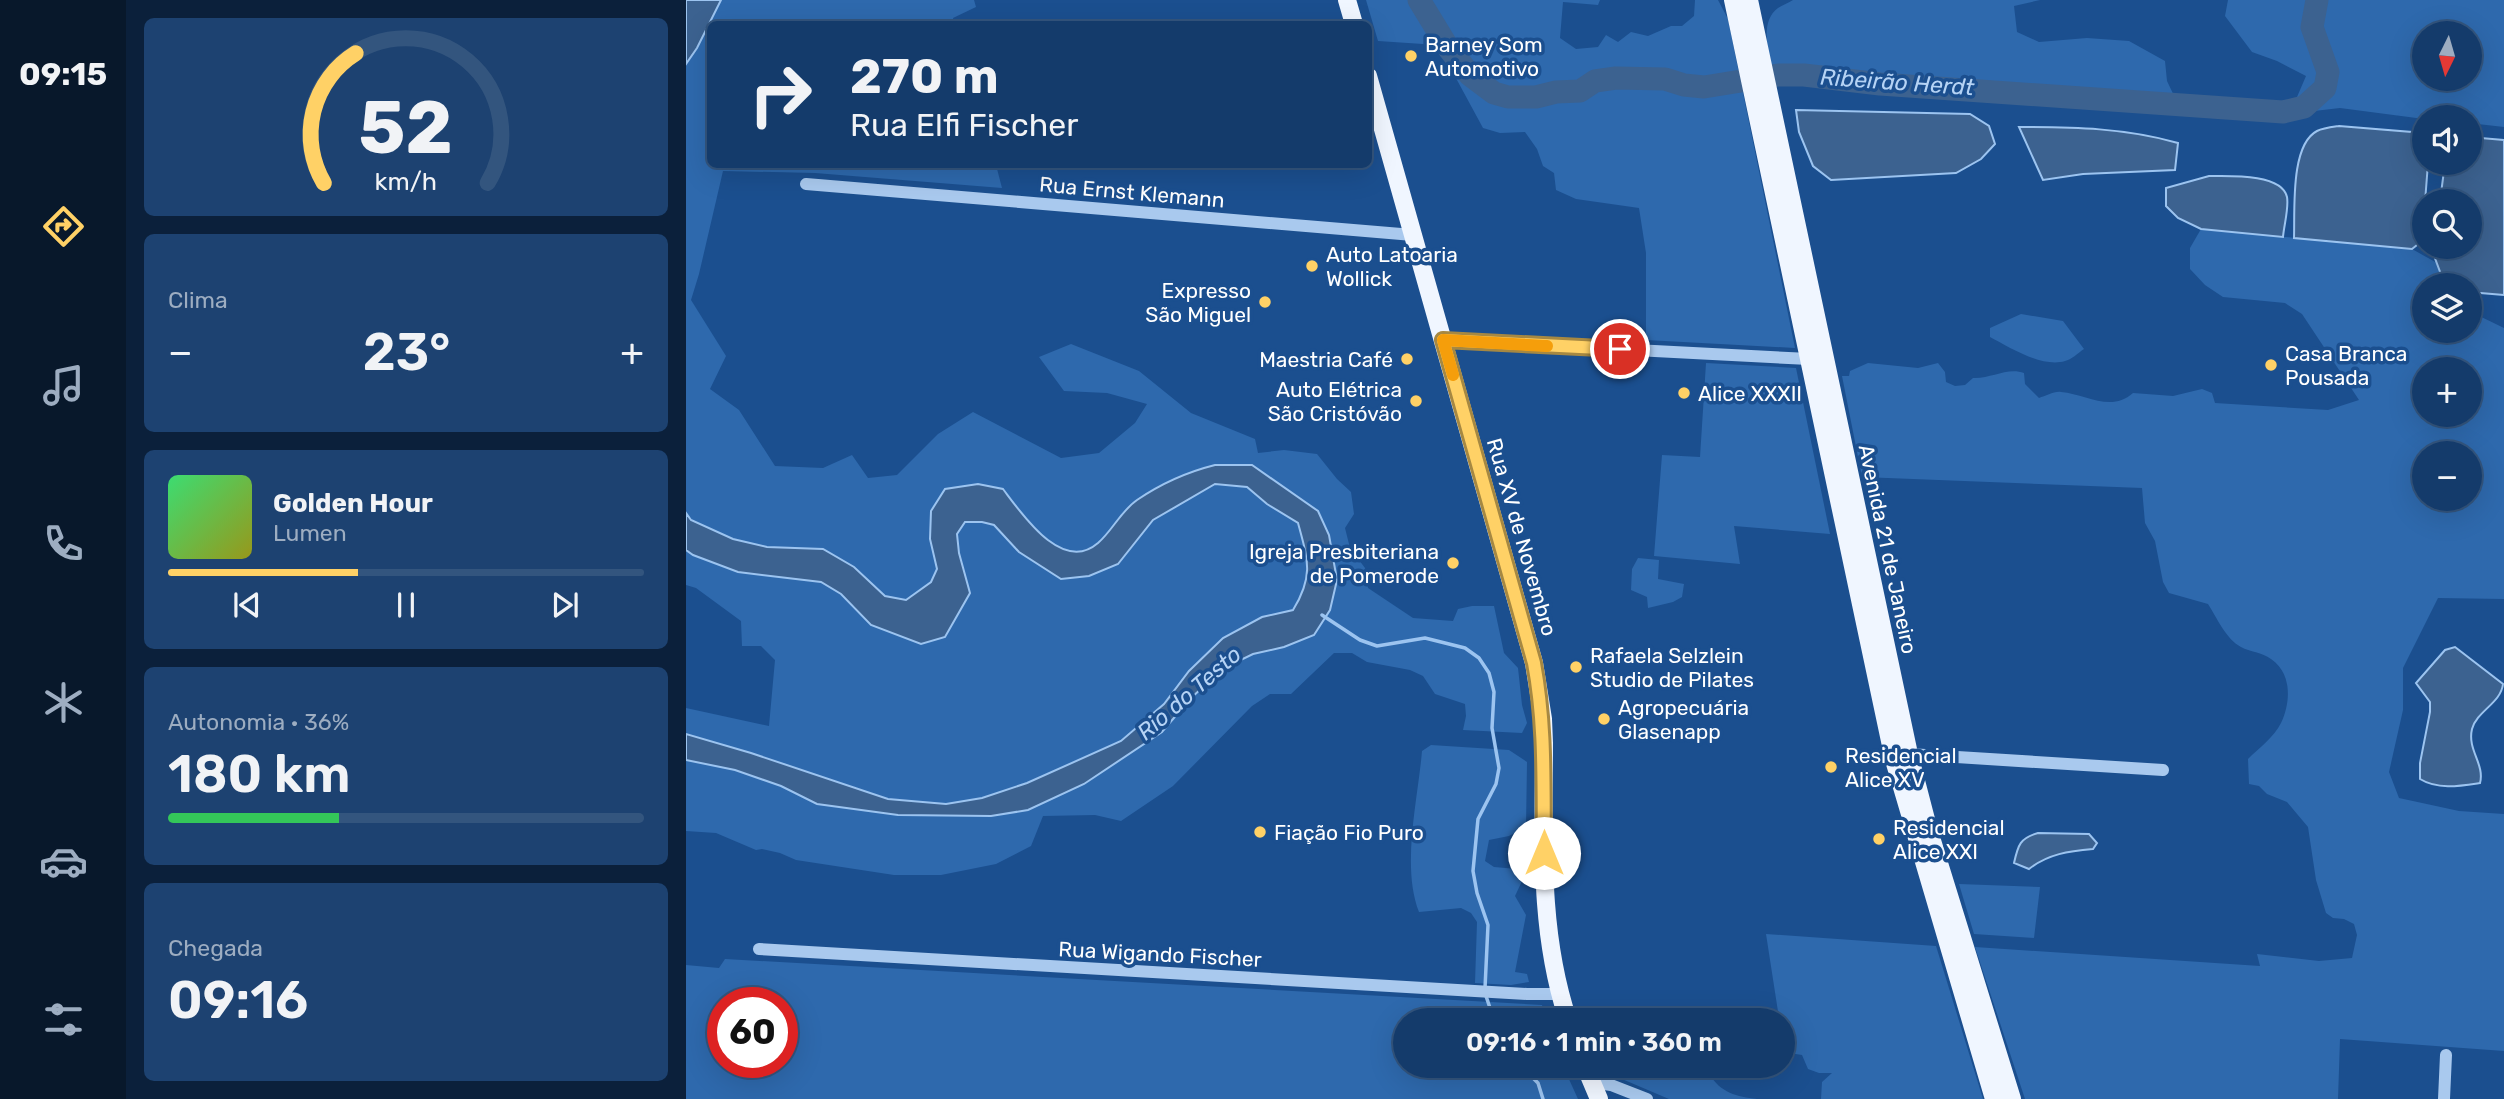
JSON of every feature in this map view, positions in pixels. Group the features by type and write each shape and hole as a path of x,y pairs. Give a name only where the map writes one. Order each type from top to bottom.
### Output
{"main road":[{"path":"1347,0 1353,21"},
{"path":"1733,0 1742,3 1749,0"},
{"name":"Avenida 21 de Janeiro","path":"1733,0 1754,62 1926,821 2012,1099"},
{"name":"Avenida 21 de Janeiro","path":"1749,0 1754,62"},
{"name":"Avenida 21 de Janeiro","path":"1760,89 1809,359 1894,760 1994,1099"},
{"name":"Rua XV de Novembro","path":"1372,90 1534,663 1544,743 1544,883 1547,930 1564,1008"}],"street":[{"name":"Rua Ernst Klemann","path":"806,184 1413,235"},
{"path":"1443,340 1809,359"},
{"path":"1909,754 2163,770"},
{"name":"Rua Wigando Fischer","path":"759,949 1484,992 1559,994"},
{"path":"2444,1099 2446,1055"},
{"path":"1592,1082 1647,1099"}],"shaded area":[{"path":"721,0 974,0 976,7 953,18 954,21 710,21"},
{"path":"1366,0 1600,0 1598,5 1563,2 1560,38 1576,49 1598,47 1606,35 1618,42 1631,32 1648,36 1671,26 1682,26 1694,16 1695,0 1718,0 1728,19 1795,348 1646,340 1646,253 1639,208 1576,199 1556,190 1554,173 1543,166 1537,149 1525,132 1500,133 1483,128 1438,45 1378,41"},
{"path":"1793,0 2040,0 2014,6 2017,32 2039,42 2087,38 2129,41 2165,61 2167,81 2177,102 2166,109 2141,108 2139,100 2011,91 1980,96 1895,92 1853,84 1776,85 1767,45 1768,24 1771,15 1778,8"},
{"path":"2228,0 2504,0 2504,127 2482,124 2482,105 2412,105 2412,117 2340,108 2297,113 2294,104 2306,76 2252,52 2225,16"},
{"path":"707,28 707,168 997,168 1002,188 815,173 723,171 691,300 726,356 710,389 739,410 775,466 823,468 852,455 868,478 897,475 938,434 973,412 1061,458 1099,453 1135,423 1147,404 1107,393 1064,391 1039,357 1071,344 1139,371 1191,413 1255,439 1258,453 1284,450 1317,454 1351,492 1354,514 1345,528 1350,548 1365,568 1368,588 1413,618 1453,621 1458,609 1494,606 1504,653 1518,668 1527,723 1522,733 1463,730 1465,704 1435,694 1423,676 1410,670 1367,662 1352,653 1334,653 1291,694 1270,694 1252,706 1173,786 1121,821 1095,815 1043,816 1031,846 996,864 941,875 894,875 796,860 780,853 756,850 716,833 686,831 686,760 735,770 781,786 817,804 898,815 1084,784 1162,732 1191,698 1225,668 1253,654 1284,647 1330,535 1252,465 1136,501 1097,545 1076,553 1055,546 1023,516 1003,489 978,484 945,489 931,511 930,539 937,569 931,582 906,600 885,596 854,567 823,549 767,547 733,539 691,520 686,513 686,64"},
{"path":"2201,229 2412,249 2412,259 2430,259 2437,263 2441,273 2412,273 2412,343 2482,343 2482,317 2504,328 2504,599 2438,598 2403,668 2403,710 2389,772 2399,798 2459,811 2504,814 2504,1051 2340,1039 2338,1099 2025,1099 1975,947 2260,966 2257,954 2319,961 2352,958 2357,935 2354,924 2326,913 2316,880 2308,827 2287,802 2267,794 2259,786 2249,784 2248,759 2275,733 2287,706 2288,688 2283,672 2267,657 2245,649 2231,639 2208,604 2169,593 2163,582 2155,541 2145,523 2142,488 1862,477 1842,376 1849,376 1850,371 1868,363 1918,368 1938,363 1945,372 1946,382 1955,386 1965,385 1973,378 2011,371 2024,373 2025,384 2039,398 2061,392 2098,401 2116,402 2133,393 2173,396 2202,389 2212,393 2215,403 2328,410 2359,400 2302,314 2285,303 2223,297 2205,285 2190,269 2190,248"},
{"path":"2021,314 2063,321 2084,349 2067,360 2046,362 1990,337 1990,328"},
{"path":"1706,363 1796,368 1830,534 1734,526 1740,564 1654,556 1662,455 1700,457"},
{"path":"1215,484 1247,487 1267,504 1298,523 1307,567 1300,598 1293,610 1262,617 1189,671 1164,704 1121,741 1027,783 982,798 946,804 888,799 686,734 686,708 769,726 775,660 761,646 742,646 741,621 696,588 686,585 686,550 738,572 821,582 841,594 871,625 945,637 970,593 959,553 957,534 965,522 994,525 1019,552 1060,579"},
{"path":"1638,558 1659,560 1658,579 1684,584 1682,597 1648,608 1647,597 1631,590 1632,569"},
{"path":"1431,745 1509,750 1527,762 1526,827 1509,836 1489,840 1485,861 1494,867 1517,869 1524,877 1515,896 1526,915 1515,972 1527,974 1529,982 1511,985 1475,983 1477,922 1471,913 1461,908 1419,912 1411,874 1412,832 1422,751"},
{"path":"1959,884 2040,887 2034,938 1974,934"},
{"path":"1766,934 1936,946 1983,1099 1821,1099 1822,1082 1832,1073 1819,1073 1808,1069 1802,1055 1795,1054 1795,1008 1777,1008"},
{"path":"725,959 1542,1005 1543,1008 1393,1008 1393,1078 1568,1078 1578,1099 686,1099 686,965 719,968"},
{"path":"1712,1078 1730,1093 1757,1099 1669,1099 1622,1079"}],"water":[{"path":"686,0 721,0 710,21 707,21 707,28 686,64"},
{"path":"1796,110 1970,114 1989,126 1995,144 1981,159 1956,173 1831,180 1813,166 1799,132"},
{"path":"2339,126 2412,132 2412,175 2427,175 2426,189 2412,189 2412,249 2294,238 2298,164 2308,139 2325,128"},
{"path":"2019,127 2119,131 2178,143 2175,170 2083,174 2043,180"},
{"path":"2482,138 2504,140 2504,295 2482,293 2482,273 2440,273 2435,259 2482,259 2482,189 2442,189 2443,175 2482,175"},
{"path":"2209,176 2240,176 2265,180 2283,189 2287,197 2287,211 2283,237 2201,229 2178,218 2166,206 2166,188"},
{"name":"Rio do Testo","path":"1215,465 1252,465 1318,511 1329,535 1337,580 1330,610 1314,635 1284,647 1253,654 1224,668 1191,698 1162,732 1084,784 1028,810 991,816 898,815 817,804 781,786 735,770 686,760 686,734 888,799 946,804 982,798 1027,783 1121,741 1164,704 1189,671 1223,638 1262,617 1293,610 1304,587 1307,568 1298,523 1267,504 1247,487 1215,484 1153,520 1118,564 1089,576 1061,579 1019,552 994,525 965,522 957,534 959,553 970,593 945,637 921,644 871,625 841,594 821,582 738,572 693,555 686,550 686,513 691,520 733,539 767,547 823,549 854,567 885,596 906,600 931,582 937,569 930,539 931,511 945,489 978,484 1003,489 1044,537 1071,551 1084,551 1098,543 1137,500 1175,479"},
{"path":"2455,647 2503,684 2498,697 2479,717 2472,729 2472,744 2480,769 2480,783 2442,786 2420,779 2430,702 2416,683 2445,650"},
{"path":"2038,833 2089,834 2097,843 2093,849 2059,854 2029,869 2014,863 2021,843 2027,837"}],"waterway":[{"name":"Ribeirão Herdt","path":"1419,0 1447,46 1470,75 1494,93 1508,97 1536,97 1556,92 1580,91 1595,81 1616,78 1665,79 1704,87 1778,75 1804,75 1880,84 2283,112 2304,107 2325,88 2328,72 2312,27 2317,0"},
{"path":"1322,615 1360,640 1377,646 1425,638 1465,648 1479,658 1489,673 1494,692 1492,728 1499,768 1496,784 1478,819 1473,871 1488,925 1485,988"},
{"path":"1486,996 1490,1008"},
{"path":"1533,1078 1538,1083 1543,1099"}],"slow traffic":[{"path":"1453,375 1443,340 1547,346"}],"place":[{"name":"Barney Som Automotivo","path":"1411,56"},
{"name":"Auto Latoaria Wollick","path":"1312,266"},
{"name":"Expresso São Miguel","path":"1265,302"},
{"name":"Maestria Café","path":"1407,359"},
{"name":"Casa Branca Pousada","path":"2271,365"},
{"name":"Alice XXXII","path":"1684,393"},
{"name":"Auto Elétrica São Cristóvão","path":"1416,401"},
{"name":"Igreja Presbiteriana de Pomerode","path":"1453,563"},
{"name":"Rafaela Selzlein Studio de Pilates","path":"1576,667"},
{"name":"Agropecuária Glasenapp","path":"1604,719"},
{"name":"Residencial Alice XV","path":"1831,767"},
{"name":"Fiação Fio Puro","path":"1260,832"},
{"name":"Residencial Alice XXI","path":"1879,839"}],"route":[{"path":"1544,853 1543,719 1534,663 1443,340 1620,349"}]}
